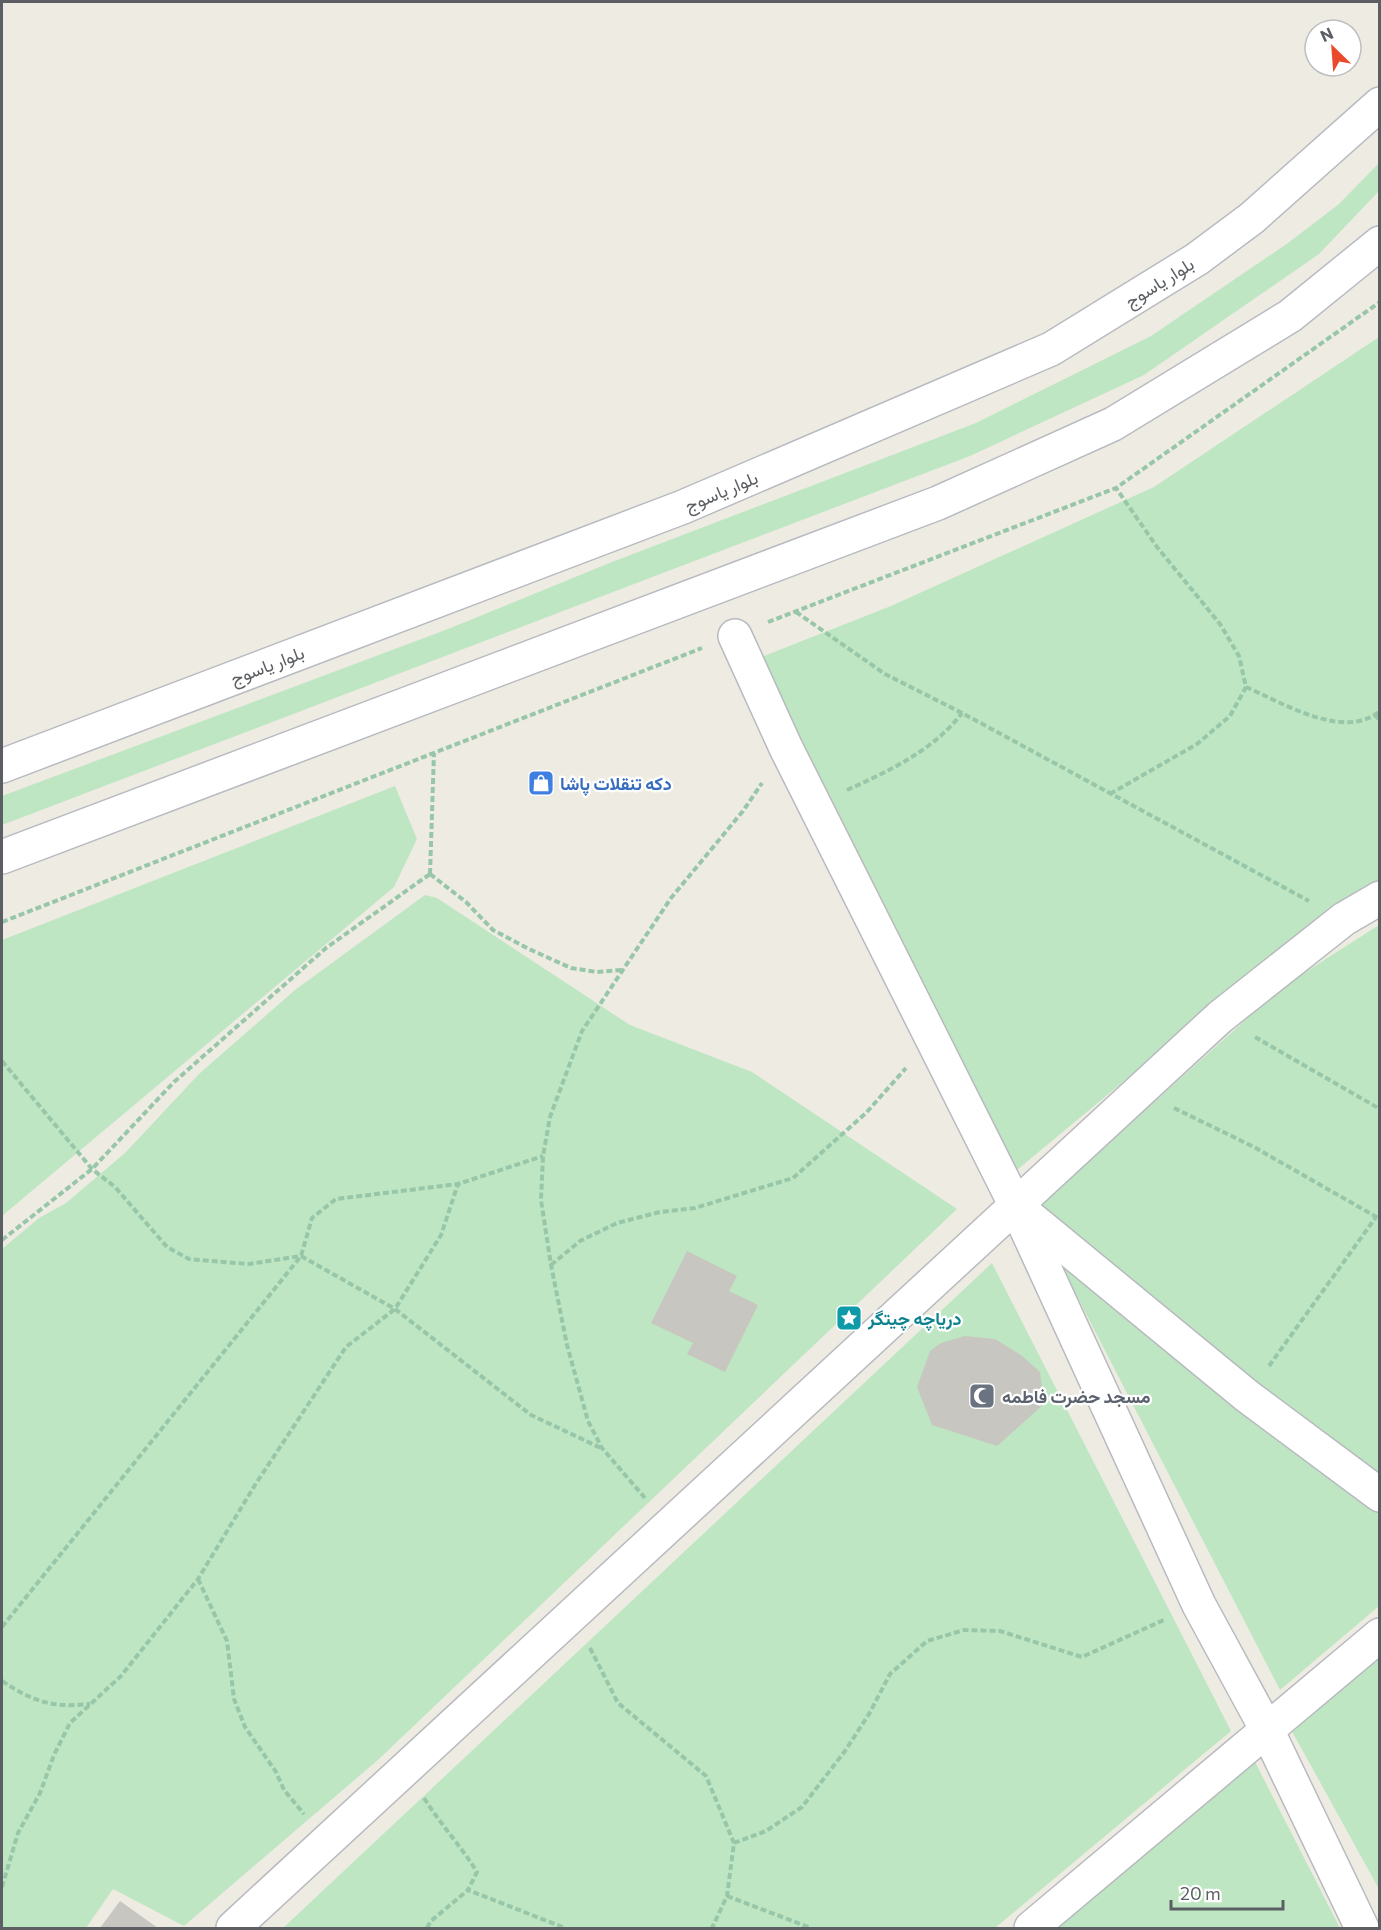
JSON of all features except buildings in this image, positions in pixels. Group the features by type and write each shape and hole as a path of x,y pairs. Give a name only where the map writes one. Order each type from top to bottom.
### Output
{"street":[{"name":"بلوار یاسوج","path":"2,766 683,507 1051,349 1197,259 1252,218 1380,104"},
{"path":"2,857 938,503 1113,424 1290,316 1380,243"},
{"path":"735,636 786,748 1016,1206 1200,1605 1267,1730 1362,1929"},
{"path":"233,1929 580,1611 1220,1017 1344,919 1380,898"},
{"path":"1016,1206 1247,1396 1380,1495"},
{"path":"1030,1929 1380,1635"}],"path":[{"path":"1110,794 1197,744 1230,716 1246,687 1239,656 1220,624 1156,547 1116,488"},
{"path":"796,611 885,674 962,713 1344,919"},
{"path":"1246,687 1332,723 1350,723 1375,715 1380,711"},
{"path":"814,804 872,779 911,757 947,733 962,713"},
{"path":"1375,715 1380,720"},
{"path":"669,1526 602,1448 588,1421 570,1356 551,1265 541,1200 543,1156 550,1118 582,1030 671,898 742,812 786,748"},
{"path":"430,874 434,753"},
{"path":"430,874 466,902 493,930 529,949 571,968 597,972 621,970"},
{"path":"2,1240 92,1169 174,1082 309,963 430,874"},
{"path":"1220,1017 1380,1109"},
{"path":"551,1265 580,1241 617,1223 660,1212 695,1208 793,1178 866,1113 931,1038"},
{"path":"2,1061 92,1169 115,1186 167,1247 189,1259 249,1264 301,1256 395,1309 531,1415 602,1448"},
{"path":"1140,1092 1254,1147 1378,1218 1247,1396"},
{"path":"2,1627 301,1256 312,1218 336,1199 459,1184 543,1156"},
{"path":"2,1887 18,1833 40,1793 54,1755 70,1723 121,1676 198,1579 255,1485 346,1347 395,1309 441,1235 459,1184"},
{"path":"198,1579 227,1641 234,1699 245,1727 276,1772 284,1790 329,1841"},
{"path":"734,1843 766,1831 802,1807 851,1741 890,1674 927,1641 964,1630 1000,1631 1082,1657 1200,1605"},
{"path":"580,1611 592,1657 618,1703 658,1739 706,1776 734,1843 727,1896 712,1929"},
{"path":"2,1681 23,1695 60,1707 92,1704"},
{"path":"398,1778 418,1789 443,1828 459,1842 477,1872 468,1890 431,1922 427,1929"},
{"path":"468,1890 565,1929"},
{"path":"727,1896 811,1929"}],"green space":[{"path":"1379,163 1379,191 1319,254 1144,375 970,456 2,825 2,796 448,629 612,562 976,423 1151,336 1288,243 1339,204"},
{"path":"1379,337 1379,883 1312,925 1012,1174 759,658 891,606 1154,487"},
{"path":"395,786 417,839 394,887 2,1216 2,940"},
{"path":"425,895 437,898 630,1025 752,1072 957,1209 379,1759 184,1926 113,1889 86,1928 2,1928 2,1249 39,1218 66,1203 125,1153 199,1074 295,990"},
{"path":"1379,925 1379,1606 1280,1690 1033,1211 1282,987"},
{"path":"992,1263 1231,1731 995,1928 283,1928"},
{"path":"1379,1654 1379,1889 1289,1726"},
{"path":"1254,1760 1340,1928 1058,1928"}],"place":[{"name":"دکه تنقلات پاشا","path":"541,783"},
{"name":"دریاچه چیتگر","path":"849,1318"},
{"name":"مسجد حضرت فاطمه","path":"982,1396"}]}
